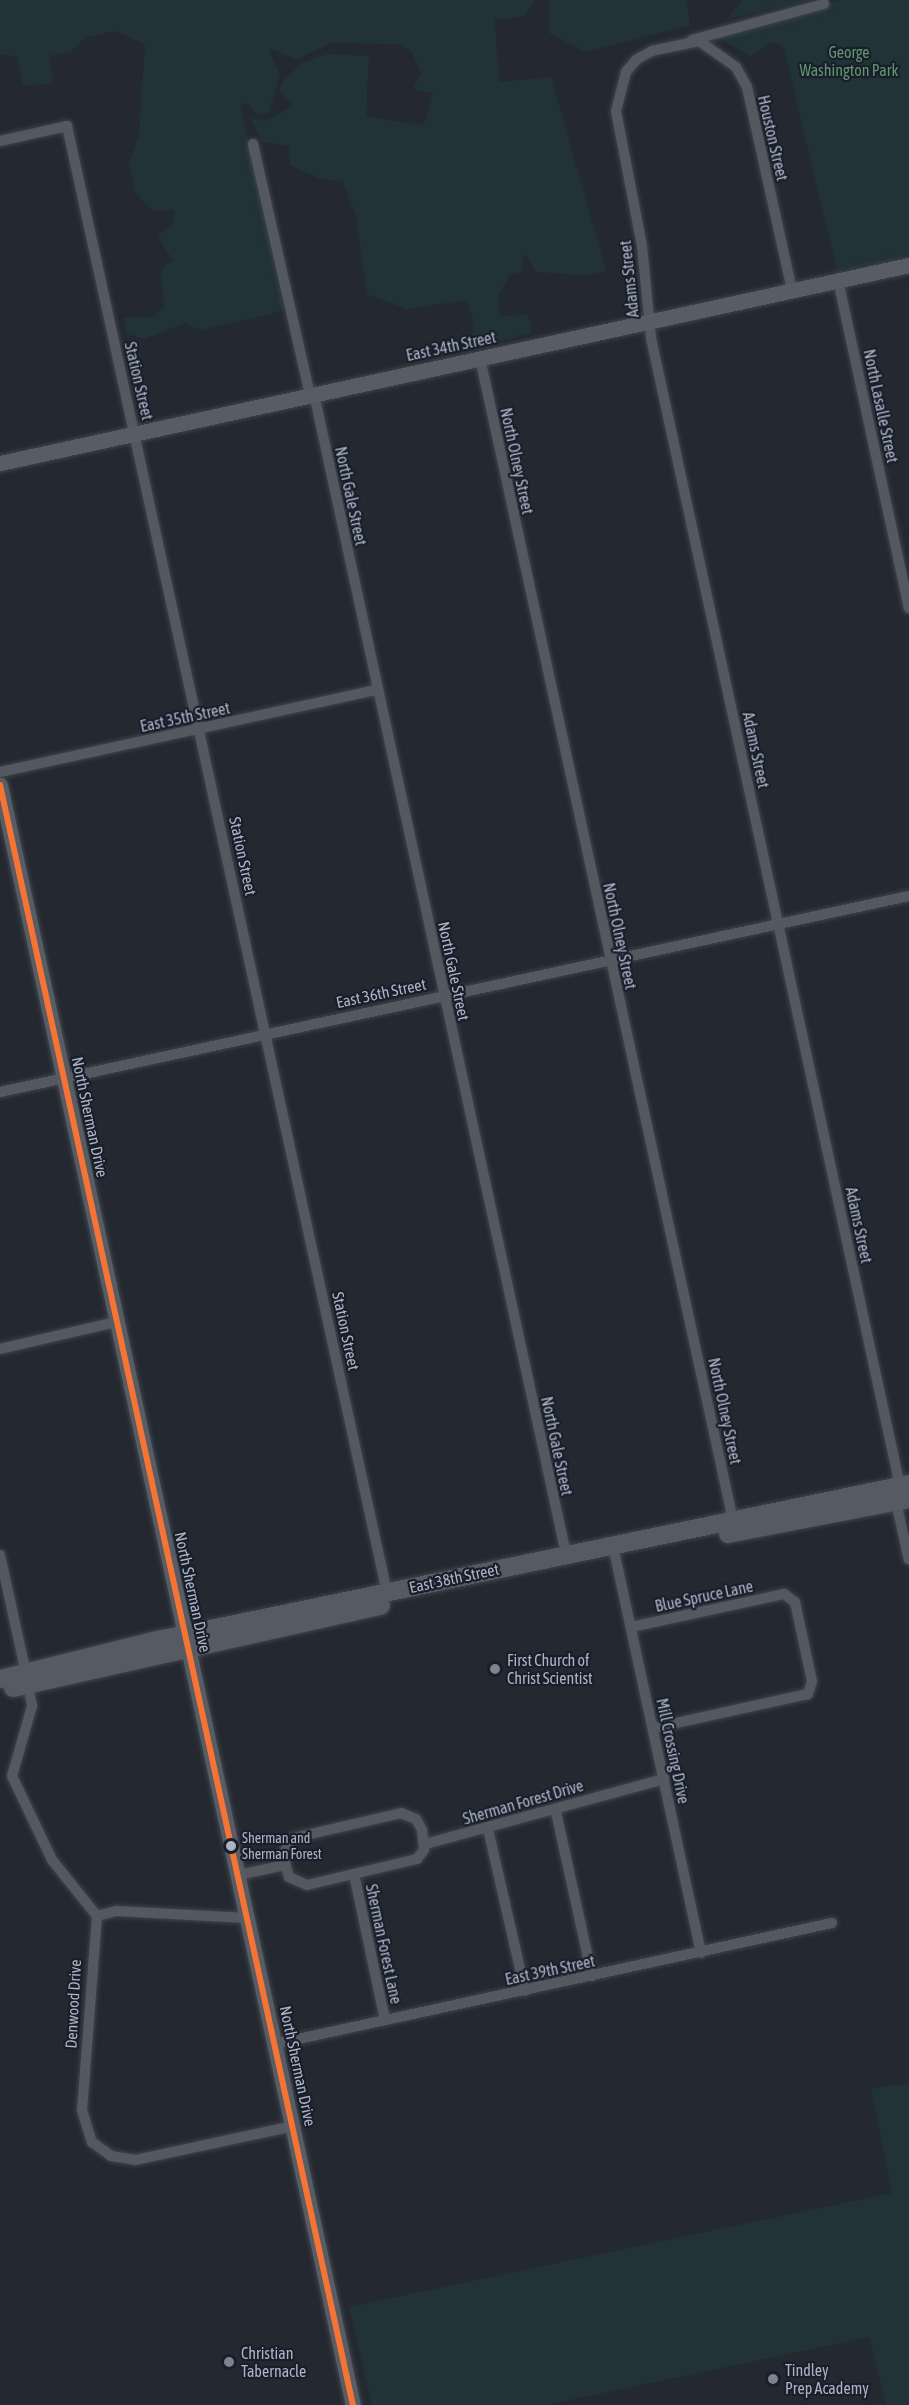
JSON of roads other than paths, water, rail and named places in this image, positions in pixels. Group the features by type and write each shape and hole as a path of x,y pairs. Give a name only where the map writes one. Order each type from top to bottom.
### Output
{"main road":[{"name":"East 34th Street","path":"0,463 909,265"},
{"name":"North Sherman Drive","path":"0,785 353,2405"},
{"name":"East 38th Street","path":"0,1691 27,1679 387,1592 733,1520 904,1492"},
{"name":"East 38th Street","path":"186,1642 615,1555 904,1492"},
{"name":"East 38th Street","path":"0,1679 27,1679"}],"street":[{"path":"688,41 824,4"},
{"name":"Adams Street","path":"688,41 643,56 626,72 616,111 642,246 649,321 778,923 904,1492 909,1560"},
{"name":"Houston Street","path":"688,41 721,51 746,85 792,290"},
{"name":"Station Street","path":"0,141 67,126 387,1592"},
{"name":"North Gale Street","path":"253,144 312,394 566,1554"},
{"name":"North Lasalle Street","path":"838,280 906,575 909,608"},
{"name":"North Olney Street","path":"480,358 733,1520"},
{"name":"East 35th Street","path":"0,772 377,690"},
{"name":"East 36th Street","path":"0,1092 909,896"},
{"path":"0,1349 116,1322"},
{"path":"0,1555 32,1706 12,1776 52,1860 97,1916 116,1911 247,1918"},
{"name":"Mill Crossing Drive","path":"615,1555 701,1953"},
{"name":"Blue Spruce Lane","path":"631,1627 784,1594 795,1602 810,1691 653,1728"},
{"name":"Sherman Forest Drive","path":"285,1865 289,1877 307,1885 417,1859 425,1844 556,1812 610,1791 664,1779"},
{"path":"556,1812 592,1976"},
{"path":"238,1875 285,1865 284,1850 293,1838 401,1813 416,1819 425,1844"},
{"path":"488,1829 525,1991"},
{"name":"Sherman Forest Lane","path":"354,1874 386,2020"},
{"name":"Denwood Drive","path":"97,1916 82,2115 92,2142 111,2156 135,2160 292,2126"},
{"name":"East 39th Street","path":"275,2044 832,1923"}],"place":[{"name":"First Church of Christ Scientist","path":"495,1669"},
{"name":"Sherman and Sherman Forest","path":"231,1846"},
{"name":"Christian Tabernacle","path":"229,2362"},
{"name":"Tindley Prep Academy","path":"773,2379"}],"park label":[{"name":"George Washington Park","path":"849,61"}]}
